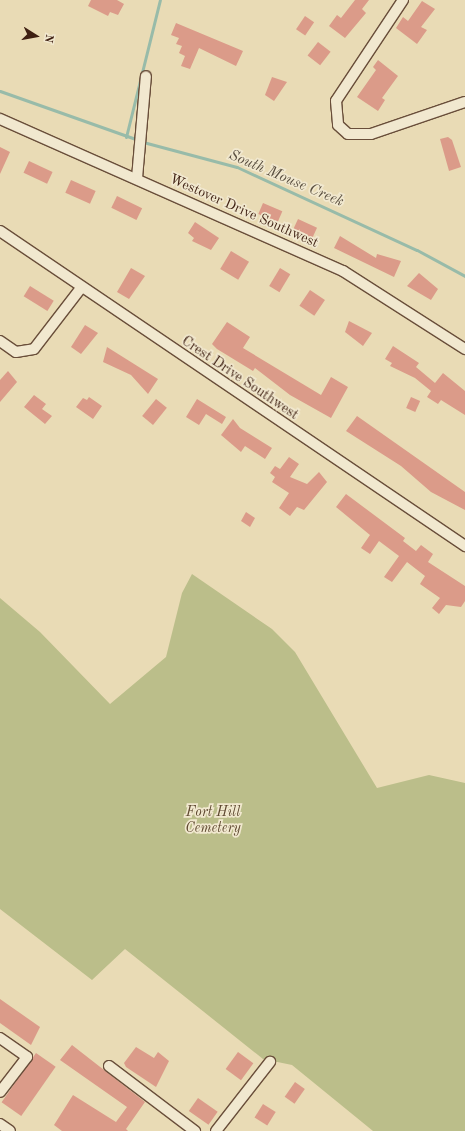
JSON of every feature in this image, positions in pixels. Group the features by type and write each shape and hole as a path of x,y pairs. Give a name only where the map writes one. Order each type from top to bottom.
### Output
{"street":[{"path":"403,0 336,101 338,125 348,134 371,134 465,102"},
{"path":"137,178 146,76"},
{"name":"Westover Drive Southwest","path":"0,119 137,178 343,271 465,349"},
{"name":"Crest Drive Southwest","path":"0,231 81,288 465,546"},
{"path":"0,341 16,352 34,349 81,288"},
{"path":"0,1038 27,1056 0,1092"},
{"path":"216,1131 270,1062"},
{"path":"109,1066 195,1131"},
{"path":"0,1124 10,1131"}],"green space":[{"name":"Fort Hill Cemetery","path":"192,574 272,629 295,652 377,788 429,775 465,783 465,1131 373,1131 292,1065 263,1059 125,949 92,980 0,909 0,598 40,632 110,704 166,657 182,593"}],"building":[{"path":"91,0 117,0 124,4 118,15 110,12 108,16 88,6"},
{"path":"355,0 369,0 362,9 366,13 345,38 329,26 337,15 341,18"},
{"path":"422,1 435,9 421,27 427,30 417,44 396,28 403,17 408,21"},
{"path":"305,16 314,22 305,35 296,29"},
{"path":"176,23 243,51 236,66 199,48 190,69 181,66 185,56 179,53 182,46 176,44 179,38 171,35"},
{"path":"318,42 331,52 320,65 308,55"},
{"path":"378,60 398,76 382,98 385,100 378,111 357,97 376,70 373,67"},
{"path":"272,77 287,82 274,101 265,95"},
{"path":"448,137 452,140 461,167 449,171 440,139"},
{"path":"0,147 10,152 0,174"},
{"path":"29,161 53,172 47,184 24,173"},
{"path":"71,180 96,191 90,204 65,193"},
{"path":"117,196 142,208 136,220 111,208"},
{"path":"263,203 282,211 278,222 258,214"},
{"path":"298,219 317,228 312,239 293,230"},
{"path":"195,222 219,238 211,250 192,241 194,238 188,233"},
{"path":"340,236 376,258 377,254 401,261 394,277 334,248"},
{"path":"231,251 249,262 238,280 220,269"},
{"path":"131,268 145,276 129,299 117,292"},
{"path":"280,268 290,274 279,292 269,286"},
{"path":"419,273 438,289 431,300 407,286"},
{"path":"30,286 54,301 47,311 24,296"},
{"path":"310,290 325,300 314,316 299,306"},
{"path":"349,321 372,333 363,346 345,332"},
{"path":"227,322 250,337 243,348 321,395 331,377 348,387 331,418 290,395 255,368 253,371 217,349 212,344"},
{"path":"85,325 98,333 81,354 71,347"},
{"path":"393,346 419,363 416,367 435,383 443,373 465,391 465,415 441,400 438,404 427,397 431,391 415,378 390,366 392,363 385,359"},
{"path":"107,347 158,379 148,394 131,375 103,362"},
{"path":"8,371 17,382 0,402 0,380"},
{"path":"34,395 46,404 42,409 52,416 45,424 24,407"},
{"path":"89,397 102,406 93,419 76,407 83,398 87,400"},
{"path":"411,397 420,401 415,412 406,408"},
{"path":"156,399 167,408 153,425 142,416"},
{"path":"197,399 226,417 222,424 206,414 199,425 186,417"},
{"path":"357,416 465,492 465,510 431,492 401,466 346,431"},
{"path":"233,419 240,428 272,448 265,459 245,446 241,452 221,435"},
{"path":"289,457 299,464 290,477 307,484 319,472 327,482 304,510 297,507 290,516 279,508 289,493 272,482 275,477 270,473 275,466 280,469"},
{"path":"346,494 405,538 403,541 416,551 421,545 433,554 428,562 465,586 465,601 461,607 446,605 439,614 432,608 440,598 420,584 425,576 407,562 392,582 384,577 399,556 379,541 370,554 361,548 370,535 336,507"},
{"path":"246,512 255,518 250,527 241,521"},
{"path":"0,999 40,1027 31,1045 0,1023"},
{"path":"72,1045 145,1102 126,1129 128,1131 62,1131 54,1125 73,1095 116,1122 127,1107 60,1060"},
{"path":"136,1047 154,1058 158,1052 169,1061 156,1087 126,1067 124,1063"},
{"path":"238,1052 253,1063 241,1080 226,1069"},
{"path":"36,1053 56,1067 21,1116 2,1102"},
{"path":"295,1082 305,1089 295,1104 285,1097"},
{"path":"198,1098 218,1112 208,1125 189,1111"},
{"path":"263,1104 276,1112 267,1126 255,1118"}],"waterway":[{"path":"126,137 160,0"},
{"name":"South Mouse Creek","path":"0,91 138,140"},
{"name":"South Mouse Creek","path":"143,142 237,167 417,250 465,276"}]}
